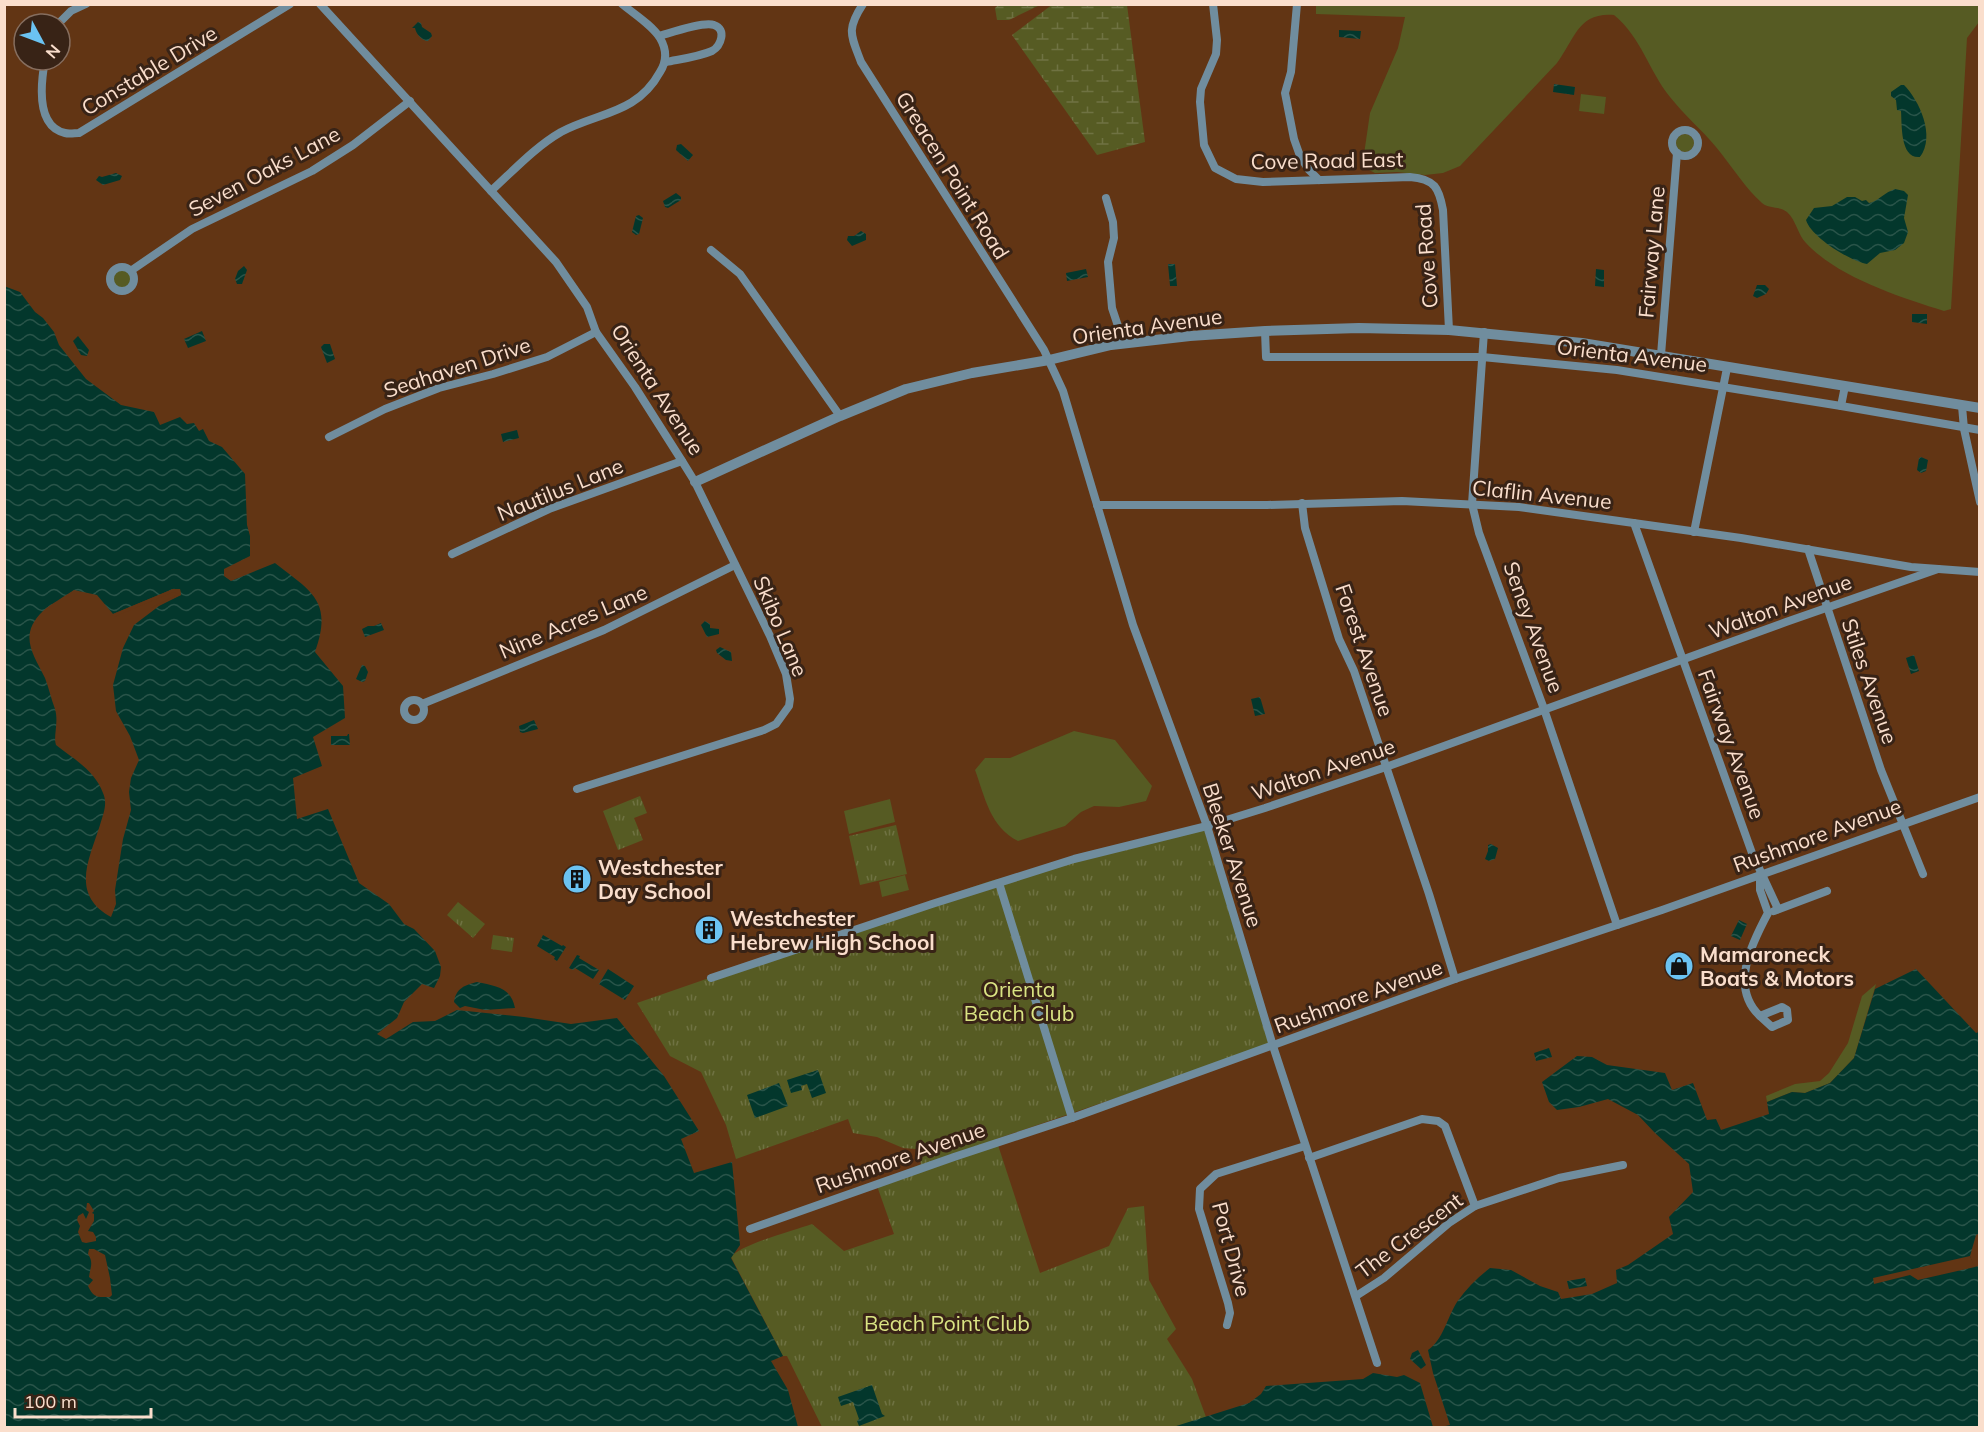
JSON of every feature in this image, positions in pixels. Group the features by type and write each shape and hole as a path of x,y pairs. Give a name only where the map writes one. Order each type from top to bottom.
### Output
{"street":[{"path":"70,12 86,4"},
{"name":"Constable Drive","path":"44,72 42,95 46,117 64,133 79,134 290,4"},
{"name":"Orienta Avenue","path":"320,4 556,262 587,307 596,332 635,387 695,482 840,416 906,389 972,373 1124,344 1190,336 1265,331 1359,328 1449,330 1582,343 1980,408"},
{"path":"491,191 538,148 580,123 641,98 656,80 666,62 659,36 622,4"},
{"name":"Greacen Point Road","path":"863,4 850,29 861,63 1049,360"},
{"name":"Cove Road East","path":"1213,4 1217,40 1216,54 1201,89 1200,115 1204,146 1215,168 1236,179 1263,182 1410,177 1430,182"},
{"path":"1297,4 1291,72 1286,93 1294,139 1300,156 1319,180"},
{"path":"659,36 705,24 714,25 720,29 722,36 721,43 714,50 666,62"},
{"name":"Seven Oaks Lane","path":"132,270 192,229 312,171 353,145 410,101"},
{"name":"Fairway Lane","path":"1661,355 1677,153"},
{"name":"Cove Road","path":"1430,182 1437,187 1443,210 1449,330"},
{"path":"1106,198 1113,222 1114,238 1108,262 1112,308 1124,344"},
{"path":"711,250 740,274 840,416"},
{"name":"Orienta Avenue","path":"1265,331 1266,357 1482,357 1617,370 1980,430"},
{"name":"Seahaven Drive","path":"329,436 385,408 439,388 547,357 596,332"},
{"name":"Seney Avenue","path":"1485,333 1472,504 1479,533 1544,709 1617,925"},
{"name":"Bleeker Avenue","path":"1049,360 1062,392 1133,625 1207,826 1273,1046 1377,1363"},
{"path":"1695,532 1727,368"},
{"path":"1841,406 1845,387"},
{"path":"1962,405 1964,429 1980,502"},
{"name":"Nautilus Lane","path":"452,554 549,509 682,461"},
{"name":"Skibo Lane","path":"577,789 764,730 776,724 789,706 786,674 770,636 695,482"},
{"name":"Claflin Avenue","path":"1097,505 1402,501 1519,507 1808,549 1911,567 1980,572"},
{"name":"Forest Avenue","path":"1302,503 1305,528 1339,639 1354,671 1455,979"},
{"name":"Fairway Avenue","path":"1634,523 1760,875"},
{"name":"Stiles Avenue","path":"1808,549 1881,770 1923,874"},
{"name":"Nine Acres Lane","path":"422,704 603,630 735,565"},
{"name":"Walton Avenue","path":"711,978 999,882 1074,859 1207,826 1386,767 1938,569"},
{"name":"Rushmore Avenue","path":"750,1229 1072,1118 1455,979 1617,925 1980,797"},
{"path":"1760,875 1769,887 1778,909"},
{"path":"1760,875 1760,890 1768,913"},
{"path":"999,882 1072,1118"},
{"path":"1760,1016 1747,996 1744,979 1747,960 1758,931 1768,913 1827,891"},
{"path":"1309,1158 1422,1119 1438,1121 1445,1126 1475,1206"},
{"name":"Port Drive","path":"1227,1325 1230,1313 1199,1209 1200,1189 1216,1174 1305,1146"},
{"name":"The Crescent","path":"1356,1296 1384,1278 1449,1223 1475,1206 1559,1178 1623,1165"}],"green space":[{"path":"1053,4 1127,5 1145,142 1097,155 1012,35"},
{"path":"1316,4 1979,5 1979,22 1967,38 1951,309 1944,311 1871,285 1835,266 1806,243 1787,212 1765,205 1756,197 1716,147 1675,104 1631,33 1614,15 1602,15 1585,23 1573,36 1557,63 1460,166 1443,173 1425,175 1397,172 1375,173 1367,169 1363,161 1370,113 1398,48 1405,17 1316,14"},
{"path":"998,5 1040,5 1009,20 997,20 995,8"},
{"path":"1581,94 1606,97 1604,114 1579,111"},
{"path":"1681,134 1689,134 1694,139 1692,150 1681,152 1676,147 1676,139"},
{"path":"123,268 130,271 133,278 130,285 123,288 116,285 113,278 116,271"},
{"path":"1074,731 1115,740 1152,786 1146,801 1119,807 1094,806 1081,812 1065,826 1018,841 1001,828 995,820 975,770 985,758 1010,758"},
{"path":"640,796 647,813 634,818 643,840 618,850 603,811"},
{"path":"890,799 895,822 849,834 844,811"},
{"path":"896,825 907,874 860,885 849,836"},
{"path":"1203,826 1270,1045 996,1139 1040,1273 1109,1246 1128,1208 1144,1206 1149,1280 1176,1329 1167,1339 1192,1379 1206,1417 1173,1428 822,1427 787,1356 783,1356 731,1257 736,1252 756,1243 812,1224 844,1251 894,1234 876,1183 921,1164 916,1149 903,1148 877,1137 853,1133 848,1119 736,1159 726,1125 701,1072 670,1056 637,1003 990,881"},
{"path":"905,875 909,890 882,897 879,882"},
{"path":"458,902 485,924 473,938 447,915"},
{"path":"493,935 514,938 512,952 491,949"},
{"path":"1876,984 1854,1058 1830,1083 1805,1093 1792,1092 1767,1102 1766,1096 1795,1084 1820,1081 1829,1073 1848,1043 1862,996"}],"water":[{"path":"418,22 431,33 432,36 428,41 417,33 415,28 412,28"},
{"path":"1339,30 1361,31 1360,39 1339,37"},
{"path":"1554,84 1575,87 1574,95 1553,92"},
{"path":"1904,85 1910,92 1924,119 1926,139 1925,148 1920,157 1913,156 1905,147 1901,111 1897,110 1896,100 1891,96 1891,92"},
{"path":"681,144 693,155 688,161 676,150 677,145"},
{"path":"116,173 122,176 120,180 103,185 96,180 99,176"},
{"path":"1895,189 1904,191 1908,195 1904,218 1908,232 1904,243 1895,250 1880,253 1867,264 1851,258 1823,241 1809,227 1806,220 1814,208 1832,206 1847,197 1866,200 1869,203"},
{"path":"676,193 681,200 668,208 665,207 663,201"},
{"path":"636,216 643,218 639,234 636,235 632,232"},
{"path":"861,231 866,234 866,240 852,246 847,240 848,236 854,236"},
{"path":"1168,264 1175,264 1177,286 1170,286"},
{"path":"244,266 247,270 242,284 237,284 235,279 238,271"},
{"path":"1086,269 1088,277 1067,281 1066,273"},
{"path":"1596,269 1604,270 1604,287 1595,286"},
{"path":"1757,285 1765,285 1769,289 1766,294 1757,298 1753,296"},
{"path":"4,286 20,292 35,312 43,318 54,332 59,345 86,379 121,405 154,412 160,425 180,417 187,424 194,423 199,431 203,429 209,441 222,447 245,474 250,556 224,569 224,576 231,581 275,563 309,590 316,599 322,621 315,652 343,686 345,718 313,737 322,766 293,778 297,819 328,809 359,883 389,904 404,924 414,929 435,951 441,967 440,976 434,988 422,984 404,1002 397,1018 377,1034 386,1039 413,1022 435,1021 457,1010 571,1024 617,1018 664,1076 699,1131 681,1139 694,1173 732,1162 740,1245 731,1258 783,1356 771,1361 788,1390 798,1427 5,1427","holes":["173,589 180,589 181,595 159,606 134,625 123,648 113,685 116,711 130,736 139,760 131,778 129,792 131,810 123,839 115,890 116,904 111,917 98,908 90,898 86,876 104,813 104,797 95,778 56,745 55,709 45,678 33,653 29,636 35,620 43,611 74,590 97,595 113,614","87,1203 89,1203 94,1211 92,1213 94,1221 88,1231 93,1232 96,1237 96,1241 86,1243 82,1242 78,1232 80,1226 77,1220 78,1216 83,1213 86,1219 89,1212 86,1210","89,1249 94,1249 105,1255 110,1278 112,1295 110,1297 100,1297 90,1290 88,1286 93,1280 89,1277 91,1263"]},
{"path":"1912,314 1927,314 1927,324 1912,322"},
{"path":"202,331 206,341 188,348 184,339"},
{"path":"78,336 89,350 87,356 81,355 73,341"},
{"path":"324,344 330,344 335,359 327,363 321,347"},
{"path":"517,430 519,438 503,442 501,434"},
{"path":"1921,457 1928,460 1926,471 1921,473 1917,470"},
{"path":"705,621 710,624 710,628 719,629 719,634 707,637 701,625"},
{"path":"381,623 384,630 365,637 362,629"},
{"path":"720,647 731,652 732,661 726,660 717,653 716,650"},
{"path":"1914,655 1919,671 1911,674 1906,658"},
{"path":"362,665 368,672 365,681 362,682 356,679"},
{"path":"1260,697 1265,714 1255,716 1251,699"},
{"path":"534,720 538,729 520,732 519,726"},
{"path":"348,734 350,745 331,745 331,736 347,736"},
{"path":"1491,844 1498,848 1495,859 1489,861 1485,859 1488,845"},
{"path":"1739,920 1747,924 1740,940 1731,936"},
{"path":"543,935 566,947 557,961 555,957 537,946"},
{"path":"577,955 599,970 593,979 575,968 573,970 569,968"},
{"path":"608,969 634,986 625,1000 599,984"},
{"path":"1916,969 1976,1033 1979,1032 1980,1233 1976,1235 1970,1256 1974,1267 1979,1266 1979,1427 1441,1427 1450,1425 1428,1350 1441,1335 1457,1302 1476,1280 1490,1268 1511,1270 1540,1286 1558,1292 1561,1299 1592,1294 1617,1283 1616,1270 1628,1265 1673,1234 1669,1217 1693,1192 1689,1164 1638,1115 1608,1099 1557,1110 1549,1102 1542,1082 1577,1056 1592,1057 1607,1065 1665,1073 1672,1090 1693,1083 1707,1120 1716,1119 1721,1130 1769,1114 1767,1102 1792,1092 1805,1093 1830,1083 1854,1058 1875,989"},
{"path":"477,982 496,986 506,992 515,1008 485,1010 465,1006 460,1008 454,1002 457,993 465,986"},
{"path":"1549,1048 1552,1057 1536,1061 1534,1053"},
{"path":"818,1070 826,1093 812,1098 807,1084 801,1086 802,1090 791,1093 787,1080"},
{"path":"779,1083 788,1106 755,1118 747,1095"},
{"path":"1585,1278 1587,1286 1569,1289 1567,1281"},
{"path":"1418,1350 1426,1365 1421,1369 1410,1359 1412,1353"},
{"path":"1373,1373 1397,1377 1404,1375 1420,1383 1433,1427 1173,1427 1249,1403 1261,1394 1266,1386 1363,1379"},
{"path":"872,1385 882,1414 885,1416 859,1426 853,1402 841,1406 838,1397"}],"pier":[{"path":"173,589 180,589 181,595 151,608 178,594 173,592 114,617 109,614 113,614"},
{"path":"1970,1256 1975,1267 1918,1280 1910,1275 1874,1284 1873,1278"}],"place":[{"name":"Westchester Day School","path":"577,879"},
{"name":"Westchester Hebrew High School","path":"709,930"},
{"name":"Mamaroneck Boats & Motors","path":"1679,966"}],"park label":[{"name":"Orienta Beach Club","path":"1019,1001"},
{"name":"Beach Point Club","path":"947,1323"}]}
